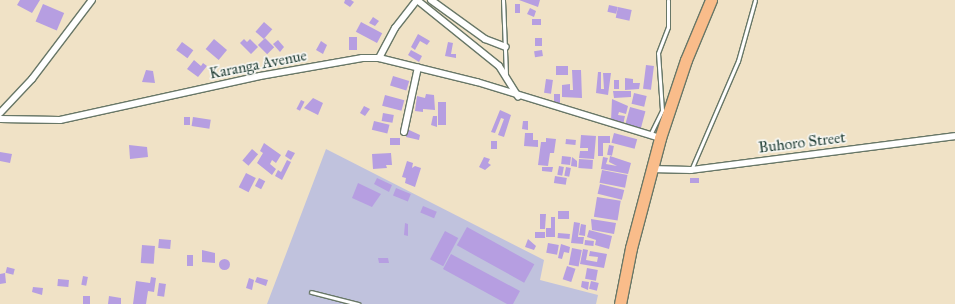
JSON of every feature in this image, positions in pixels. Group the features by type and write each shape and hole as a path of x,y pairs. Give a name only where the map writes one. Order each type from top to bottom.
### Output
{"highway":[{"path":"620,304 651,169 655,136 711,0"}],"street":[{"path":"379,58 396,28 417,0 488,56 506,75 518,97"},
{"path":"431,0 485,39 506,47"},
{"path":"0,113 32,79 90,1"},
{"name":"Karanga Avenue","path":"0,119 60,120 260,76 362,58 379,58 418,67 655,136"},
{"path":"404,132 418,67"},
{"name":"Buhoro Street","path":"651,169 691,170 955,136"}],"lane":[{"path":"503,0 506,75"},
{"path":"655,136 662,110 658,53 668,26 668,0"},
{"path":"691,170 738,61 755,0"},
{"path":"311,292 358,304"}],"shaded area":[{"path":"326,149 544,260 540,280 598,295 596,304 267,304"}],"building":[{"path":"20,0 40,0 32,13 17,5"},
{"path":"345,0 351,0 354,2 350,7 344,3"},
{"path":"519,0 540,0 538,7"},
{"path":"43,4 64,13 57,30 36,21"},
{"path":"515,4 520,4 520,13 515,13"},
{"path":"609,5 618,7 616,14 607,12"},
{"path":"618,7 632,10 629,21 616,18"},
{"path":"530,8 536,11 534,17 527,14"},
{"path":"373,17 379,21 375,26 369,23"},
{"path":"532,19 541,19 541,25 532,25"},
{"path":"264,22 272,29 264,39 255,32"},
{"path":"361,22 382,33 377,43 356,32"},
{"path":"418,34 430,41 427,45 420,41 415,50 411,47"},
{"path":"349,37 357,37 357,50 349,50"},
{"path":"265,38 274,47 267,54 258,45"},
{"path":"535,38 542,38 542,46 535,46"},
{"path":"214,39 227,50 219,60 206,49"},
{"path":"244,39 247,42 250,39 258,47 251,54 240,43"},
{"path":"278,40 284,47 280,52 273,44"},
{"path":"321,41 327,45 323,54 316,50"},
{"path":"182,42 193,50 187,58 176,50"},
{"path":"448,42 453,43 451,54 456,54 456,58 445,56"},
{"path":"411,50 422,56 419,62 408,55"},
{"path":"542,50 543,56 535,57 534,51"},
{"path":"194,60 201,66 203,63 207,66 198,77 187,69"},
{"path":"646,65 654,66 651,90 643,89"},
{"path":"556,66 568,66 568,75 556,75"},
{"path":"146,70 153,71 155,83 142,82"},
{"path":"572,70 581,70 582,98 562,97 562,85 570,84 570,90 573,90"},
{"path":"598,72 601,72 601,89 604,89 603,73 611,73 608,95 596,93"},
{"path":"393,76 409,81 406,91 390,86"},
{"path":"625,78 633,79 633,83 640,83 639,89 625,90"},
{"path":"546,79 553,80 551,94 544,93"},
{"path":"614,80 619,80 619,89 614,89"},
{"path":"613,91 631,91 631,97 614,98"},
{"path":"634,93 647,96 644,107 632,104"},
{"path":"426,94 434,95 435,110 423,109 423,112 415,111 417,96 425,98"},
{"path":"554,94 560,94 560,104 554,104"},
{"path":"385,95 404,100 401,111 382,106"},
{"path":"313,98 323,103 318,115 304,108"},
{"path":"612,99 628,106 626,114 619,112 618,115 625,116 623,125 611,121"},
{"path":"301,100 305,102 300,111 296,109"},
{"path":"438,102 446,102 446,125 438,125"},
{"path":"364,106 370,109 365,116 360,113"},
{"path":"630,107 645,111 641,129 625,125"},
{"path":"500,110 511,115 504,137 498,135 504,119 501,118 495,133 491,132"},
{"path":"383,113 394,115 392,123 382,121"},
{"path":"433,116 437,116 437,127 431,125"},
{"path":"184,117 190,117 190,125 184,125"},
{"path":"193,117 211,120 209,129 192,126"},
{"path":"374,121 390,125 387,134 372,130"},
{"path":"523,121 528,121 528,130 522,129"},
{"path":"407,129 420,135 419,140 406,137"},
{"path":"525,133 533,133 533,140 538,140 538,147 524,146"},
{"path":"614,133 637,139 635,149 611,143"},
{"path":"581,135 596,136 594,159 579,158 580,151 588,151 588,148 580,148"},
{"path":"598,136 610,136 610,143 603,143 603,156 598,156"},
{"path":"390,138 400,138 400,145 390,145"},
{"path":"546,138 556,139 554,153 550,153 548,166 538,165 541,142 546,142"},
{"path":"566,139 576,140 575,145 565,144"},
{"path":"491,141 497,141 497,149 491,149"},
{"path":"264,143 281,155 276,163 272,160 270,164 276,169 272,175 257,163 263,153 260,151"},
{"path":"129,145 147,147 148,157 130,159"},
{"path":"609,145 614,146 612,156 607,155"},
{"path":"252,149 258,154 248,166 242,160"},
{"path":"288,150 295,153 291,160 285,156"},
{"path":"0,152 12,154 10,163 0,161"},
{"path":"391,153 392,165 386,165 387,168 373,169 372,154"},
{"path":"562,156 571,157 570,165 561,164"},
{"path":"610,156 631,163 628,174 601,169 603,157 608,158 606,164 617,166 609,162"},
{"path":"484,157 490,159 488,163 491,165 485,170 479,167"},
{"path":"572,157 577,161 577,167 571,166"},
{"path":"579,159 593,160 592,169 578,168"},
{"path":"287,160 291,162 282,180 275,176 278,170 281,172"},
{"path":"407,161 413,163 412,168 415,166 421,168 415,187 405,183 406,178 402,177"},
{"path":"559,166 564,167 562,176 557,175"},
{"path":"542,167 553,167 552,172 542,171"},
{"path":"566,167 571,168 569,177 564,176"},
{"path":"602,170 628,175 625,188 600,183"},
{"path":"246,173 256,178 249,192 239,187"},
{"path":"555,176 567,178 566,185 554,183"},
{"path":"259,178 265,181 261,189 255,186"},
{"path":"377,178 392,185 389,192 374,184"},
{"path":"690,178 699,178 699,183 690,183"},
{"path":"358,183 381,194 372,207 352,198"},
{"path":"600,184 624,190 622,200 598,194"},
{"path":"396,188 411,194 408,201 393,195"},
{"path":"597,197 621,201 618,221 594,217"},
{"path":"423,206 437,212 434,218 420,212"},
{"path":"558,211 569,211 569,219 558,219"},
{"path":"540,214 546,214 545,229 540,229"},
{"path":"551,217 555,217 555,237 546,237 546,228 551,228"},
{"path":"591,219 616,223 614,234 592,230"},
{"path":"574,222 580,223 578,237 584,237 583,244 571,243"},
{"path":"405,223 408,224 408,236 404,235"},
{"path":"581,224 586,225 585,236 579,235"},
{"path":"467,227 534,264 524,283 457,245"},
{"path":"589,230 612,236 609,249 595,245 596,240 587,237"},
{"path":"445,231 458,238 443,266 430,259"},
{"path":"535,232 545,232 545,238 535,238"},
{"path":"558,233 570,234 570,239 558,238"},
{"path":"159,239 171,240 170,249 158,248"},
{"path":"528,239 536,246 534,250 525,247"},
{"path":"585,240 594,241 593,246 584,245"},
{"path":"548,243 559,245 557,255 546,253"},
{"path":"561,244 570,247 569,253 564,252 562,259 558,258"},
{"path":"142,245 155,246 154,264 141,263"},
{"path":"572,248 582,250 579,267 569,265"},
{"path":"583,249 588,250 586,260 597,262 598,257 589,256 590,251 607,254 604,268 580,264"},
{"path":"202,250 215,253 215,263 202,262"},
{"path":"451,254 520,291 513,304 507,304 443,269"},
{"path":"187,255 193,255 193,266 187,266"},
{"path":"224,258 228,260 230,264 228,268 224,270 220,268 218,264 220,260"},
{"path":"378,258 388,258 389,263 379,263"},
{"path":"567,266 576,269 571,282 563,279"},
{"path":"7,267 15,269 13,275 6,273"},
{"path":"587,268 598,270 596,281 585,279"},
{"path":"5,273 6,283 0,284 0,274"},
{"path":"83,276 88,277 86,286 81,285"},
{"path":"151,277 156,278 154,292 148,291 146,304 133,304 136,281 150,283"},
{"path":"257,277 268,280 266,286 255,282"},
{"path":"249,278 254,280 252,290 246,288"},
{"path":"58,279 69,280 68,287 57,286"},
{"path":"582,281 589,282 588,290 581,287"},
{"path":"591,281 599,283 597,291 589,289"},
{"path":"159,283 166,284 164,297 157,296"},
{"path":"33,287 43,288 42,295 32,292"},
{"path":"83,296 90,296 90,304 83,304"},
{"path":"109,296 121,298 121,304 108,304"}]}
